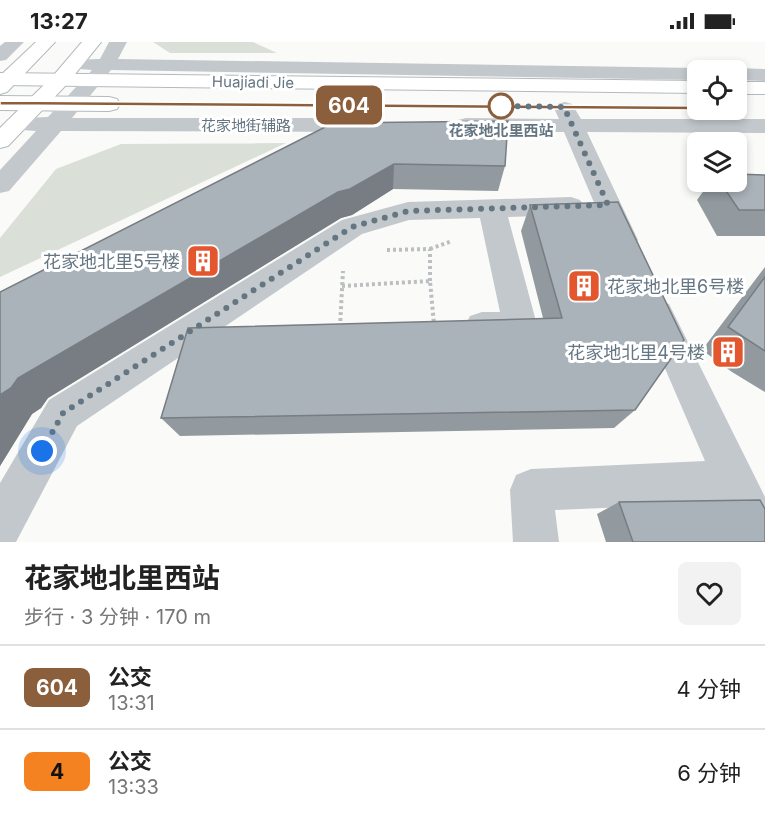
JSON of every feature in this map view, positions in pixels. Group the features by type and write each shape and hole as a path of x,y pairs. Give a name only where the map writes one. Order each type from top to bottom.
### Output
{"main road":[{"path":"3,82 46,42"},
{"path":"8,133 67,72 92,42"},
{"name":"Huajiadi Jie","path":"3,82 67,72 687,87"},
{"path":"747,88 765,88"},
{"name":"Huajiadi Jie","path":"0,103 380,106"},
{"path":"462,106 568,116 687,109"},
{"path":"747,109 765,109"}],"street":[{"path":"0,56 15,42"},
{"path":"0,186 99,73 118,42"},
{"path":"99,73 687,74"},
{"path":"747,74 765,75"},
{"path":"440,125 568,116 765,126"},
{"path":"568,116 763,542"},
{"name":"花家地街辅路","path":"8,133 54,124 392,125"},
{"path":"0,526 63,413 352,227 408,211 608,205"},
{"path":"435,328 520,325 492,209"},
{"path":"184,335 244,333"},
{"path":"536,542 531,490 735,482"}],"path":[{"path":"318,249 343,264 339,330"},
{"path":"380,250 430,249 430,281 435,328"},
{"path":"342,286 430,281"}],"shaded area":[{"path":"153,42 253,42 277,53 170,53"},
{"path":"286,143 0,277 0,238 56,169 121,144"}],"building":[{"path":"508,121 505,166 394,164 350,189 338,192 18,378 11,388 0,395 0,292 333,123"},
{"path":"747,174 765,175 765,210 739,210 727,192 747,192"},
{"name":"花家地北里6号楼","path":"618,202 684,340 635,410 161,418 188,328 562,318 530,205"},
{"name":"花家地北里4号楼","path":"765,277 765,351 728,327"},
{"path":"760,500 765,509 765,542 633,542 619,502"}],"bus line":[{"name":"604","path":"0,103 687,108"}],"place":[{"name":"花家地北里西站","path":"501,106"},
{"name":"花家地北里5号楼","path":"203,261"},
{"name":"花家地北里6号楼","path":"584,286"},
{"name":"花家地北里4号楼","path":"728,352"}],"route":[{"path":"42,451 63,413 352,227 408,211 608,205 564,107 501,106"}]}
